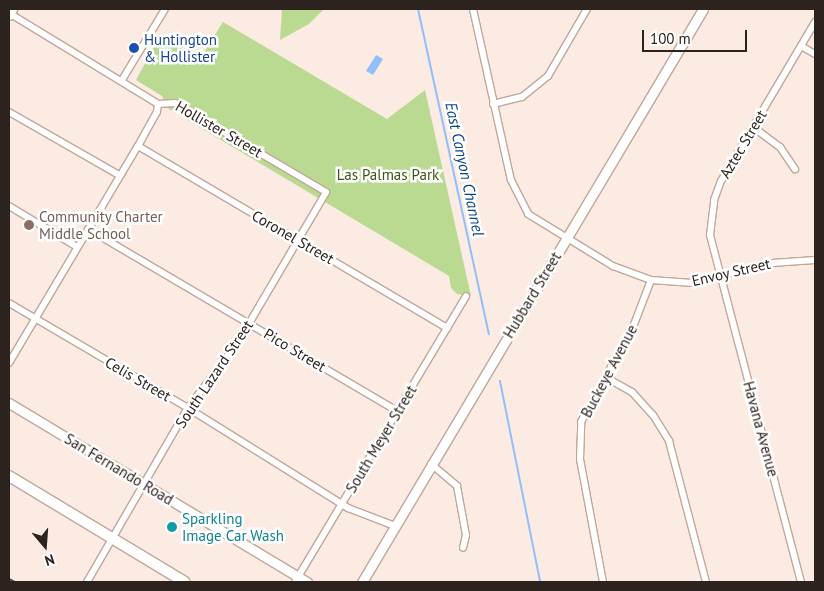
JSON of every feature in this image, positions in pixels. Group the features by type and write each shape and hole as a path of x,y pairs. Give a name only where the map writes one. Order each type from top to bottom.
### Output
{"main road":[{"path":"9,14 12,9"},
{"name":"Hubbard Street","path":"362,582 703,9"},
{"name":"San Fernando Road","path":"9,403 145,484 297,579 307,582"},
{"path":"9,476 185,582"}],"street":[{"path":"122,80 164,9"},
{"name":"Envoy Street","path":"473,9 511,180 528,214 613,266 651,280 686,283 720,277 772,262 815,260"},
{"path":"493,104 522,97 548,76 587,9"},
{"name":"Hollister Street","path":"9,14 122,80 158,104 173,102 326,192"},
{"name":"Aztec Street","path":"720,277 710,235 714,200 720,181 815,22"},
{"path":"801,46 815,54"},
{"path":"9,362 158,112 158,104"},
{"path":"9,112 119,175"},
{"path":"753,127 780,147 795,169"},
{"name":"Coronel Street","path":"138,146 447,328"},
{"name":"South Lazard Street","path":"87,582 188,408 237,344 326,192"},
{"path":"9,206 77,247"},
{"name":"Pico Street","path":"88,229 249,322 397,411"},
{"name":"Havana Avenue","path":"720,277 801,582"},
{"name":"Buckeye Avenue","path":"603,582 578,442 586,408 642,309 651,280"},
{"name":"South Meyer Street","path":"297,579 466,296"},
{"name":"Celis Street","path":"9,304 188,408 343,504 395,526"},
{"path":"605,377 632,392 653,415 669,441 706,582"},
{"path":"431,464 457,486 466,534 463,548"}],"green space":[{"path":"282,9 324,9 309,24 280,40"},
{"name":"Las Palmas Park","path":"223,22 387,119 425,90 471,296 457,294 451,288 449,276 169,109 162,96 136,80 161,34 201,57"}],"water":[{"path":"376,55 383,59 373,75 366,71"}],"waterway":[{"name":"East Canyon Channel","path":"418,9 489,334"},
{"name":"East Canyon Channel","path":"500,381 540,582"}],"railway":[{"path":"9,579 15,582"}],"place":[{"name":"Huntington & Hollister","path":"134,48"},
{"name":"Community Charter Middle School","path":"29,225"},
{"name":"Sparkling Image Car Wash","path":"172,527"}]}
